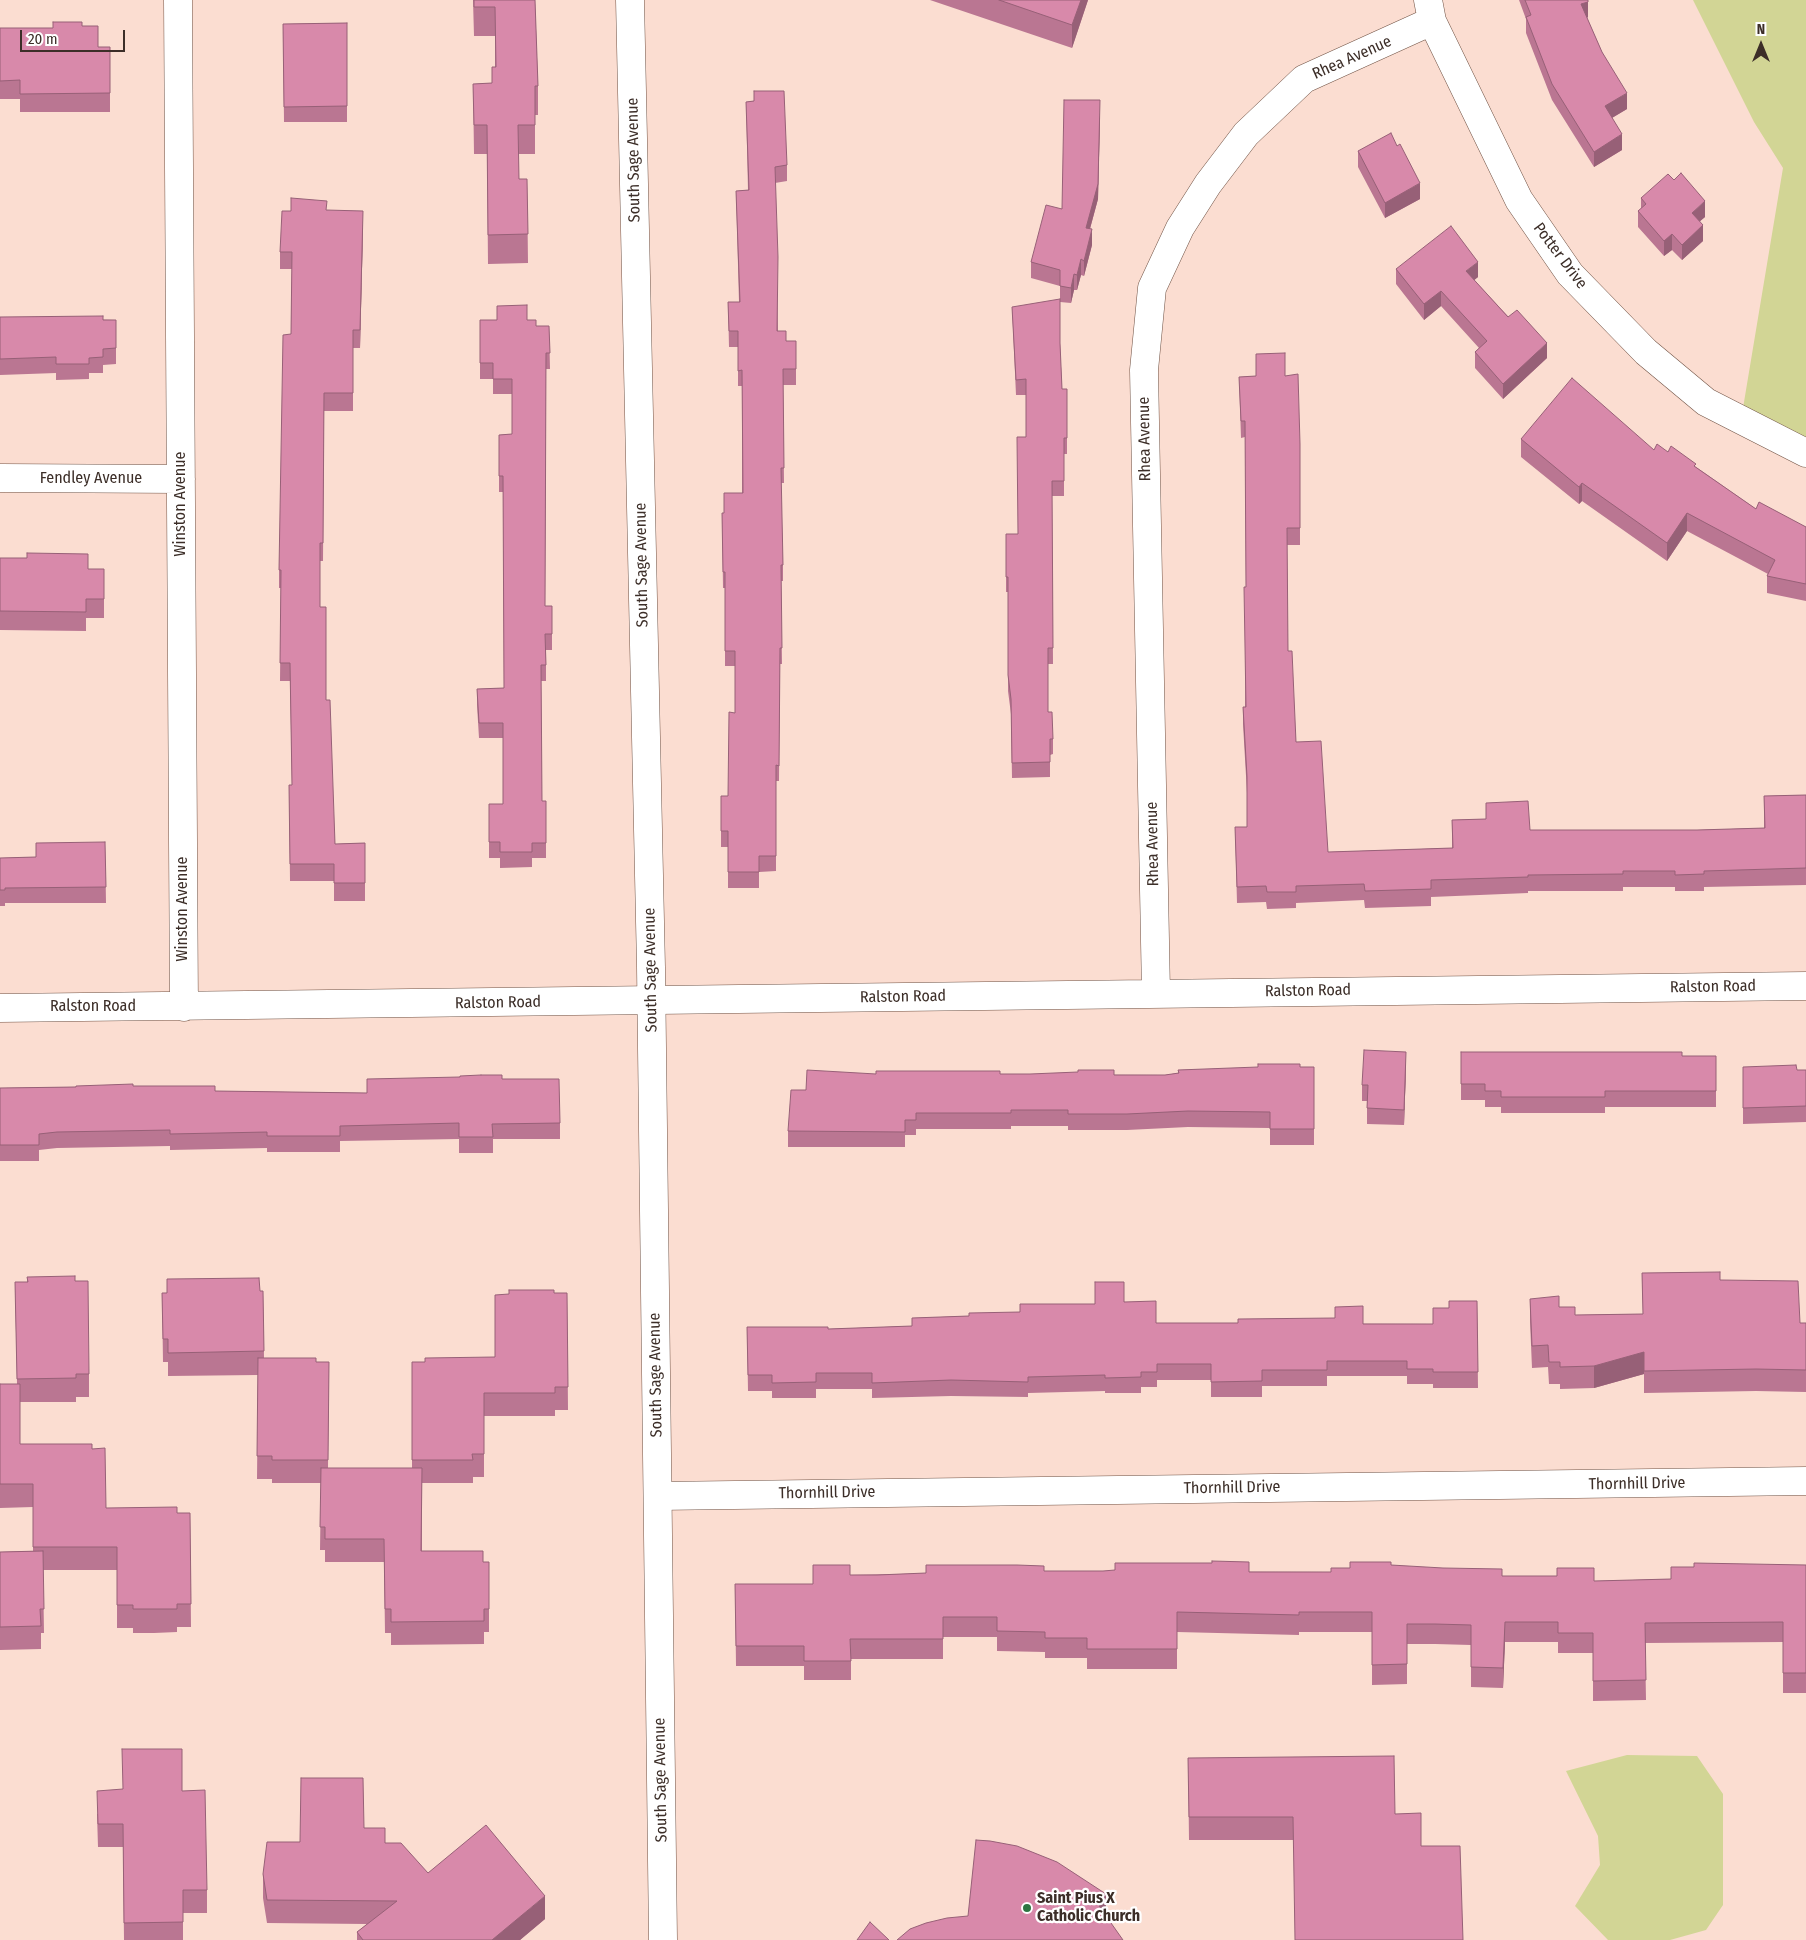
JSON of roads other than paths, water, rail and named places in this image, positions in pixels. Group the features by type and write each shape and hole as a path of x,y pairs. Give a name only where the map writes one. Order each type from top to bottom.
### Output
{"street":[{"name":"Winston Avenue","path":"178,0 184,1007"},
{"name":"South Sage Avenue","path":"630,0 652,1001 663,1940"},
{"name":"Potter Drive","path":"1430,11 1519,200 1570,274 1646,352 1706,402 1806,453"},
{"name":"Rhea Avenue","path":"1156,993 1144,370 1152,288 1180,228 1208,184 1246,134 1304,79 1430,11"},
{"name":"Fendley Avenue","path":"0,478 181,479"},
{"name":"Ralston Road","path":"0,1008 1806,986"},
{"name":"Thornhill Drive","path":"658,1496 1806,1481"}],"place":[{"name":"Saint Pius X Catholic Church","path":"1027,1908"}]}
